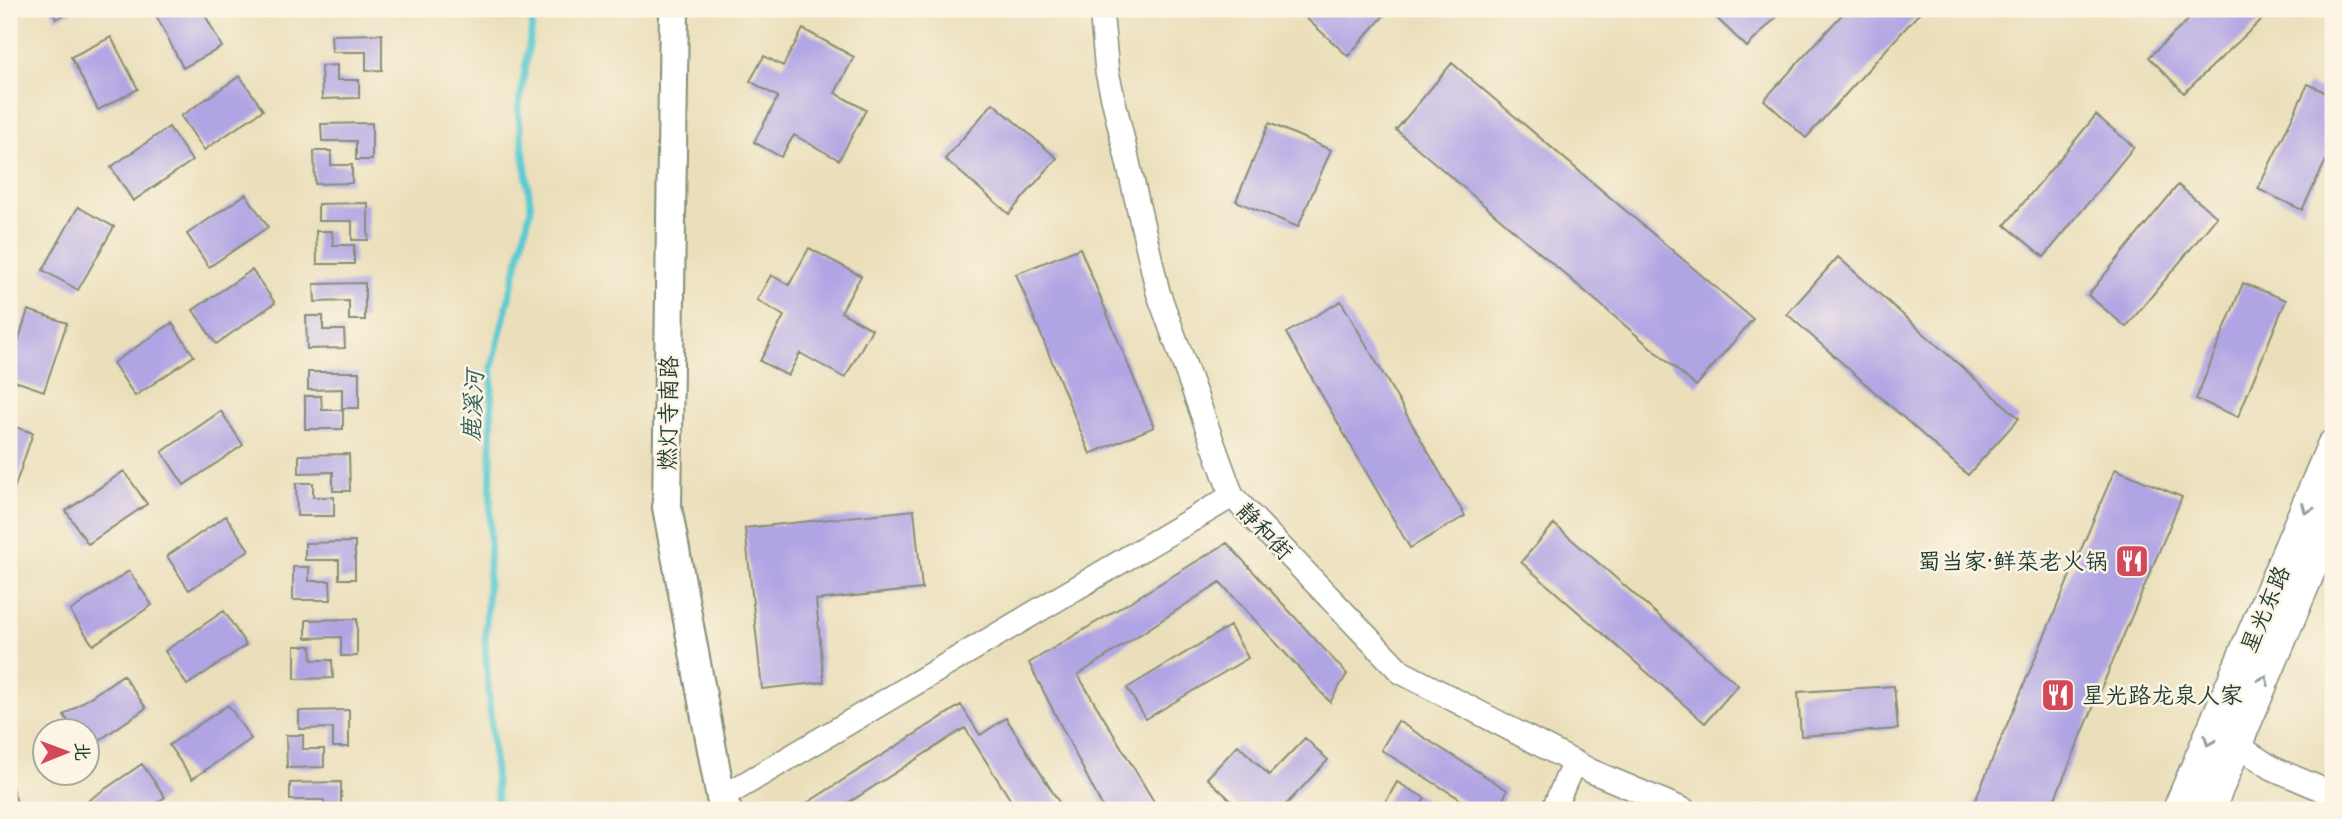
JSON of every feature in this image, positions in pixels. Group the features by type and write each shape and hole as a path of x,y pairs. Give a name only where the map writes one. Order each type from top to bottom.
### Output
{"main road":[{"name":"星光东路","path":"2179,810 2333,446"},
{"name":"星光东路","path":"2208,810 2333,514"}],"street":[{"name":"燃灯寺南路","path":"674,9 667,507 724,804"},
{"name":"静和街","path":"1101,9 1107,72 1158,292 1231,496 1401,672 1574,762 1684,810"},
{"path":"724,804 1231,496"},
{"path":"2237,745 2272,768 2333,794"},
{"path":"1553,810 1574,762"}],"building":[{"path":"51,9 76,9 56,19"},
{"path":"169,9 202,9 222,47 183,68 156,15"},
{"path":"1296,9 1390,9 1348,56"},
{"path":"1707,9 1784,9 1747,47"},
{"path":"1847,9 1923,9 1806,138 1764,100"},
{"path":"2200,9 2273,9 2184,93 2149,57"},
{"path":"803,29 854,57 835,93 866,110 839,160 794,135 781,157 754,142 778,97 750,81 764,56 783,66"},
{"path":"382,34 382,70 366,71 366,52 332,52 331,35"},
{"path":"111,37 138,89 98,110 71,57"},
{"path":"1452,63 1753,319 1696,386 1396,130"},
{"path":"337,65 337,80 359,80 359,98 322,99 321,66"},
{"path":"240,76 263,110 204,150 181,116"},
{"path":"2308,84 2333,96 2333,146 2302,210 2258,189"},
{"path":"993,103 1057,158 1009,214 945,159"},
{"path":"2096,115 2134,147 2044,257 2005,225"},
{"path":"372,123 372,160 356,160 356,141 322,141 321,124"},
{"path":"1269,123 1331,150 1298,227 1236,201"},
{"path":"169,127 192,161 133,201 111,167"},
{"path":"314,151 331,151 331,165 352,165 352,183 315,184"},
{"path":"2178,185 2217,217 2126,327 2088,295"},
{"path":"246,194 268,227 209,267 187,234"},
{"path":"368,203 368,240 352,240 352,221 318,221 318,204"},
{"path":"78,207 114,227 78,290 43,270"},
{"path":"316,231 332,231 333,245 354,245 354,264 317,264"},
{"path":"809,248 861,276 841,312 872,329 845,378 800,353 788,376 760,361 784,316 757,300 771,275 789,285"},
{"path":"1080,248 1154,427 1090,454 1016,274"},
{"path":"1838,257 2019,418 1968,475 1787,314"},
{"path":"252,270 275,303 216,344 193,310"},
{"path":"365,283 365,320 349,320 349,301 315,302 314,284"},
{"path":"2243,283 2286,300 2238,417 2196,399"},
{"path":"1341,301 1465,516 1410,548 1286,333"},
{"path":"28,310 67,323 44,391 9,379 9,370"},
{"path":"306,316 323,316 323,330 344,330 345,348 307,349"},
{"path":"172,323 194,356 135,396 113,363"},
{"path":"308,372 359,372 359,408 342,408 342,389 308,390"},
{"path":"305,396 321,396 322,410 343,410 343,429 305,429"},
{"path":"221,411 243,445 184,485 162,452"},
{"path":"9,425 33,433 9,504"},
{"path":"349,454 350,491 333,491 333,472 299,473 299,455"},
{"path":"2115,469 2182,497 2050,810 1971,810"},
{"path":"124,471 147,504 88,544 66,511"},
{"path":"296,483 313,483 313,497 334,497 334,516 297,516"},
{"path":"914,510 922,589 816,600 824,682 762,689 745,528"},
{"path":"226,516 249,550 189,590 167,556"},
{"path":"1554,524 1738,685 1705,723 1521,562"},
{"path":"355,542 355,579 339,579 339,560 305,560 305,543"},
{"path":"1227,543 1347,674 1330,702 1220,582 1078,675 1159,810 1104,810 1029,663"},
{"path":"293,567 309,567 309,581 330,581 331,600 293,600"},
{"path":"129,571 152,605 93,645 70,611"},
{"path":"224,611 246,645 187,685 165,651"},
{"path":"357,619 357,656 341,656 341,637 306,638 306,620"},
{"path":"1230,626 1248,658 1146,719 1127,688"},
{"path":"295,646 311,646 312,660 332,660 333,678 295,679"},
{"path":"123,675 146,708 102,738 102,718 66,718 64,715"},
{"path":"1894,686 1898,729 1801,736 1798,692"},
{"path":"228,705 251,739 192,779 169,745"},
{"path":"961,705 980,735 1006,718 1064,810 1017,810 965,728 837,810 796,810"},
{"path":"349,710 349,747 333,747 333,728 299,729 299,711"},
{"path":"1398,721 1507,790 1499,810 1478,810 1381,750"},
{"path":"286,735 303,735 303,749 324,749 324,767 287,768"},
{"path":"1305,738 1328,760 1281,810 1241,810 1207,778 1238,745 1269,775"},
{"path":"142,764 165,797 146,810 87,810 83,804"},
{"path":"9,780 20,810 9,810"},
{"path":"341,782 341,810 325,810 324,800 290,800 290,783"},
{"path":"1397,782 1425,798 1418,810 1381,810"}],"waterway":[{"name":"鹿溪河","path":"498,810 485,646 490,545 492,367 531,208 518,111 535,9"}],"place":[{"name":"蜀当家·鲜菜老火锅","path":"2132,561"},
{"name":"星光路龙泉人家","path":"2058,695"}]}
